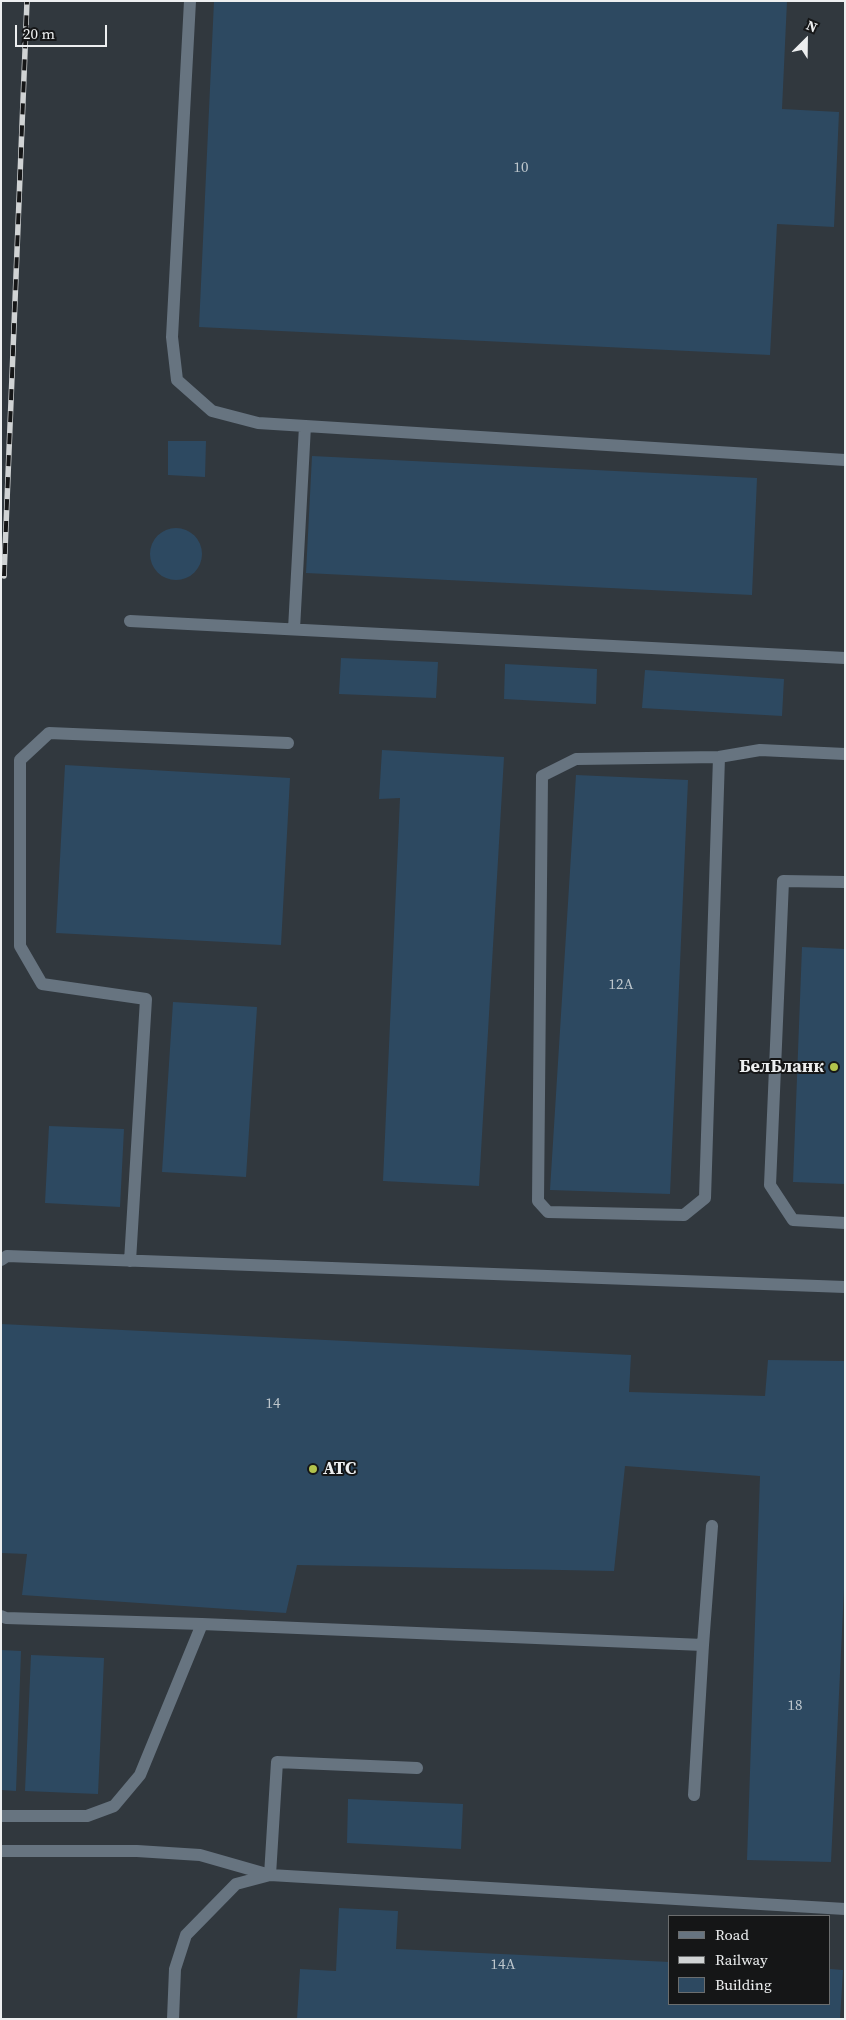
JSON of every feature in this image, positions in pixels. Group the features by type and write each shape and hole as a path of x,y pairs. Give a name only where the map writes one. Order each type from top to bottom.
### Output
{"lane":[{"path":"190,1 172,337 177,380 212,411 258,423 845,460"},
{"path":"294,629 305,426"},
{"path":"130,621 845,658"},
{"path":"130,1261 146,999 42,984 20,946 20,760 49,733 288,743"},
{"path":"719,757 705,1198 684,1215 548,1212 538,1201 542,776 576,759 719,757 760,750 845,754"},
{"path":"845,882 783,882 770,1185 793,1220 845,1223"},
{"path":"1,1260 7,1256 845,1288"},
{"path":"694,1795 702,1645 712,1526"},
{"path":"1,1616 6,1618 202,1624 702,1645"},
{"path":"1,1816 87,1816 114,1806 140,1774 202,1624"},
{"path":"270,1875 277,1762 417,1768"},
{"path":"1,1851 137,1851 200,1855 270,1875 845,1909"},
{"path":"173,2019 175,1969 186,1935 236,1884 270,1875"}],"shaded area":[{"path":"1,1 845,1 845,2019 1,2019"}],"building":[{"path":"214,1 787,1 782,109 839,112 834,227 777,224 770,355 199,327"},
{"path":"168,441 206,441 205,477 168,475"},
{"path":"312,456 757,478 752,595 306,573"},
{"path":"171,528 181,528 195,535 202,549 202,559 195,573 181,580 171,580 161,576 154,569 150,559 150,549 154,539 161,532"},
{"path":"341,658 438,662 436,698 339,694"},
{"path":"505,664 597,669 596,704 504,699"},
{"path":"645,670 784,679 782,716 642,708"},
{"path":"382,750 504,757 479,1186 383,1181 400,798 379,799"},
{"path":"65,765 290,778 281,945 56,933"},
{"path":"576,775 688,780 670,1194 550,1190"},
{"path":"802,947 845,949 845,1184 793,1182"},
{"path":"173,1002 257,1007 246,1177 162,1172"},
{"path":"49,1126 124,1129 120,1207 45,1203"},
{"name":"АТС","path":"1,1324 631,1355 629,1392 765,1396 768,1360 845,1361 845,1568 831,1862 747,1860 760,1476 625,1466 614,1571 297,1565 286,1613 22,1595 27,1554 1,1553"},
{"path":"1,1650 21,1651 16,1791 1,1790"},
{"path":"31,1655 104,1658 98,1794 25,1791"},
{"path":"348,1799 463,1804 461,1849 347,1843"},
{"path":"339,1908 398,1911 396,1949 668,1962 668,2005 831,2005 831,1969 843,1970 840,2019 297,2019 300,1969 336,1971"}],"railway":[{"path":"4,576 27,1"}],"place":[{"name":"БелБланк","path":"834,1067"},
{"name":"АТС","path":"313,1469"}]}
